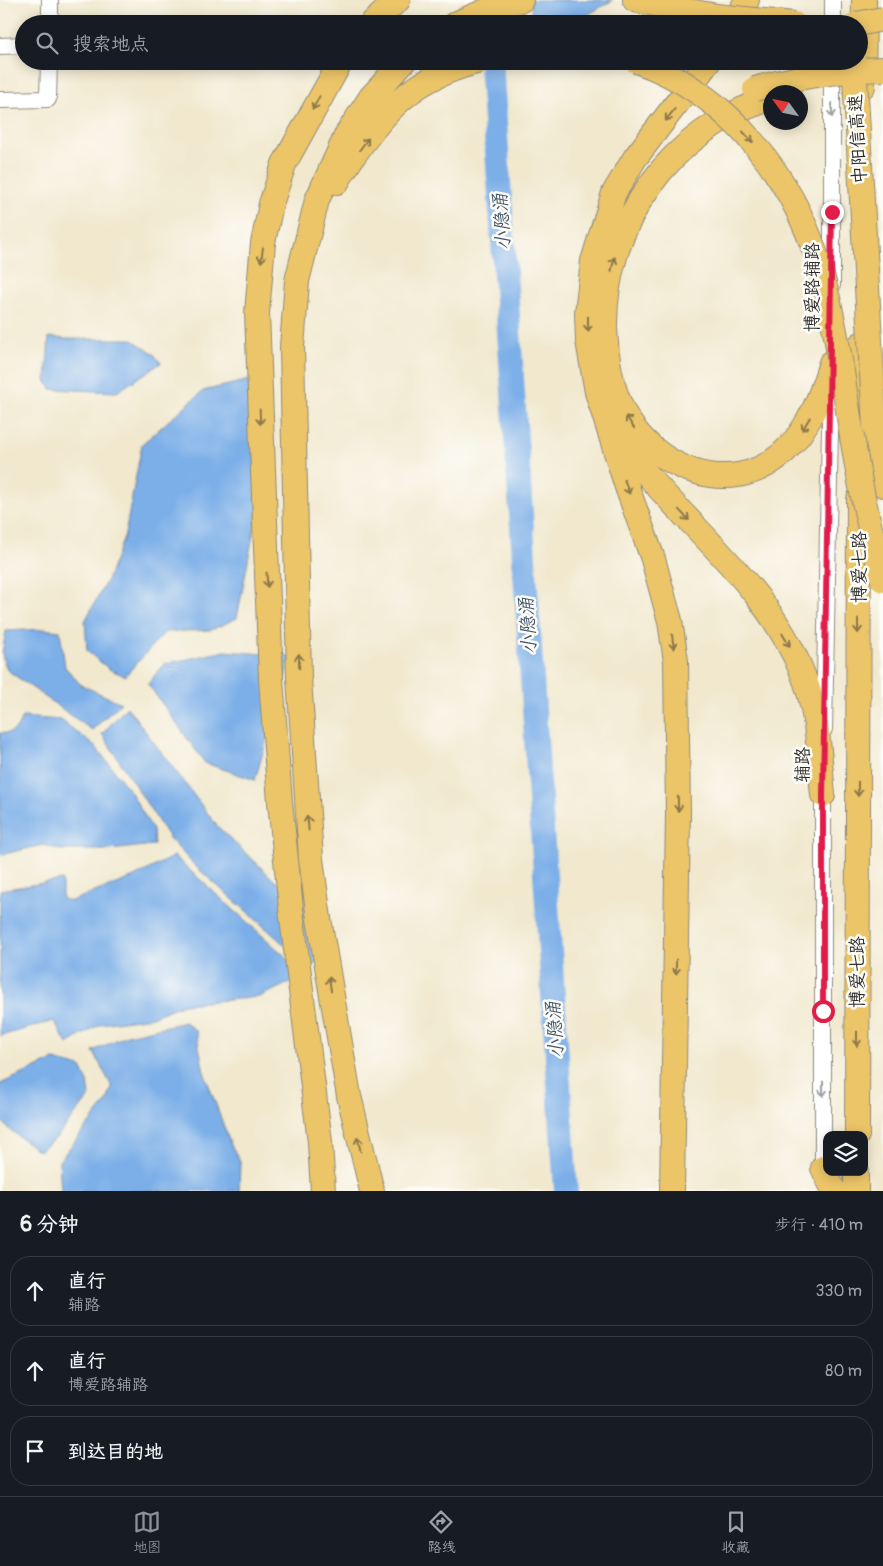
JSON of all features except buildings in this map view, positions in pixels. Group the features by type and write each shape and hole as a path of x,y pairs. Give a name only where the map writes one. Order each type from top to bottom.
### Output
{"highway":[{"path":"372,15 383,0"},
{"path":"381,15 398,0"},
{"path":"476,15 497,6 521,0"},
{"path":"635,0 711,15"},
{"path":"738,15 747,0"},
{"path":"851,0 852,15"},
{"name":"博爱七路","path":"864,0 864,15"},
{"path":"868,22 883,19"},
{"path":"868,69 883,68"},
{"path":"324,1191 319,1133 292,918 280,802 270,660 257,313 263,244 271,204 284,164 336,70"},
{"path":"372,1191 349,1096 319,919 305,776 299,678 292,347 294,311 305,246 317,200 348,134 371,98 396,70"},
{"path":"305,246 342,174 390,112 414,89 437,76 454,70"},
{"path":"655,70 685,84 730,119 766,159 784,186 801,218 818,261 826,293 855,457 883,580"},
{"path":"672,1191 678,814 676,661 670,621 654,559 627,487 602,407 588,341 590,282 609,206 623,176 702,70"},
{"path":"831,363 813,411 800,434 784,452 760,467 745,473 724,476 702,474 682,468 650,446 624,411 613,382 606,341 608,284 622,233 634,209 659,173 684,148 712,126 792,78 824,72 854,70"},
{"name":"中阳信高速","path":"855,70 875,427 883,485"},
{"name":"博爱七路","path":"857,1131 859,504 863,70"},
{"path":"808,90 883,84"},
{"path":"599,241 622,196 654,156 698,118 762,97"},
{"path":"602,407 615,431 636,460 762,602 784,637 802,673 814,712 823,795"},
{"path":"856,1176 856,1191"},
{"path":"823,1179 834,1191"}],"street":[{"path":"50,0 50,15"},
{"path":"833,0 833,15"},
{"path":"0,46 15,45"},
{"path":"0,100 48,99 49,70"},
{"name":"博爱路辅路","path":"831,363 832,70"},
{"name":"辅路","path":"823,1179 823,795 831,363"}],"water":[{"path":"531,0 613,0 587,15 532,15"},
{"path":"49,337 65,339 131,339 152,352 161,363 117,392 51,389 46,380"},
{"path":"249,380 261,494 237,618 211,630 165,632 125,676 109,669 87,651 85,621 108,578 125,534 142,444 203,391"},
{"path":"45,629 60,631 65,667 81,685 121,703 92,730 7,670 2,654 6,631"},
{"path":"225,651 291,656 255,780 205,763 148,684 164,664"},
{"path":"127,707 218,827 330,933 336,948 310,967 195,866 169,838 102,734"},
{"path":"22,717 61,720 95,746 130,791 153,830 154,845 110,850 61,850 43,845 0,855 0,733 12,732"},
{"path":"174,856 306,975 259,997 183,1004 152,1017 101,1024 67,1044 54,1021 0,1036 0,890 62,880 62,899 71,901 134,877"},
{"path":"185,1022 196,1031 204,1072 230,1143 240,1161 239,1191 61,1191 59,1161 107,1101 112,1087 93,1051 127,1035"},
{"path":"54,1060 81,1067 88,1082 90,1096 56,1138 39,1151 10,1130 0,1119 0,1084"}],"waterway":[{"name":"小隐涌","path":"492,70 566,1191"}],"route":[{"path":"823,1011 823,795 832,212"}]}
